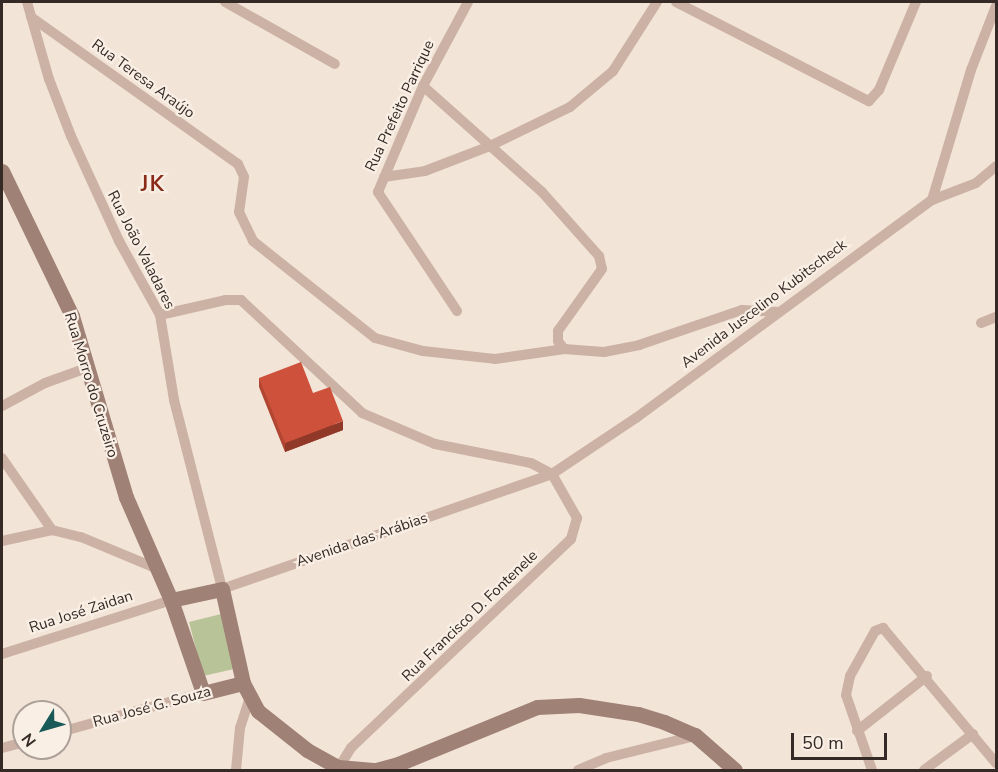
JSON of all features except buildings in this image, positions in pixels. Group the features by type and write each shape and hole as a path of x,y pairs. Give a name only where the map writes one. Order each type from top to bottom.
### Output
{"street":[{"name":"Rua João Valadares","path":"27,2 49,79 94,192 160,315 174,400 222,589"},
{"path":"225,2 335,64"},
{"name":"Rua Prefeito Parrique","path":"457,311 382,202 378,192 423,86 468,2"},
{"path":"649,2 658,2"},
{"path":"384,177 425,171 490,146 570,106 591,91 612,71 658,2"},
{"path":"676,2 861,99 875,97 916,2"},
{"path":"932,200 971,70 996,6"},
{"name":"Rua Teresa Araújo","path":"32,17 238,164 244,177 239,212 253,242 375,338 423,351 495,359 564,349"},
{"path":"423,86 542,192 599,256 602,269 558,331 558,341 564,349 604,352 639,345 742,310 778,312"},
{"name":"Avenida Juscelino Kubitscheck","path":"552,474 636,418 932,200 976,183 996,166"},
{"name":"Rua Morro do Cruzeiro","path":"2,171 72,316 126,497 171,600 203,693"},
{"path":"160,315 241,300 362,413 396,431 435,444 531,463 552,474"},
{"path":"981,323 996,317"},
{"path":"2,406 45,383 87,368"},
{"path":"2,458 52,530"},
{"name":"Avenida das Arábias","path":"171,600 222,589 552,474"},
{"name":"Rua Francisco D. Fontenele","path":"337,769 351,748 571,539 577,518 552,474"},
{"path":"2,541 52,530 81,537 158,569"},
{"path":"222,589 243,683 250,698 277,728 337,769 376,770 398,764 537,707 579,705 638,714 695,735 735,771"},
{"name":"Rua José Zaidan","path":"2,654 171,600"},
{"path":"872,771 846,696 850,676 875,631 888,630 996,763"},
{"path":"858,731 927,676"},
{"name":"Rua José G. Souza","path":"72,729 243,683"},
{"path":"236,771 240,728 250,698"},
{"path":"924,771 973,734"},
{"path":"578,771 606,758 695,735"}],"green space":[{"path":"221,614 234,669 203,676 189,622"}],"district":[{"name":"JK","path":"153,184"}]}
